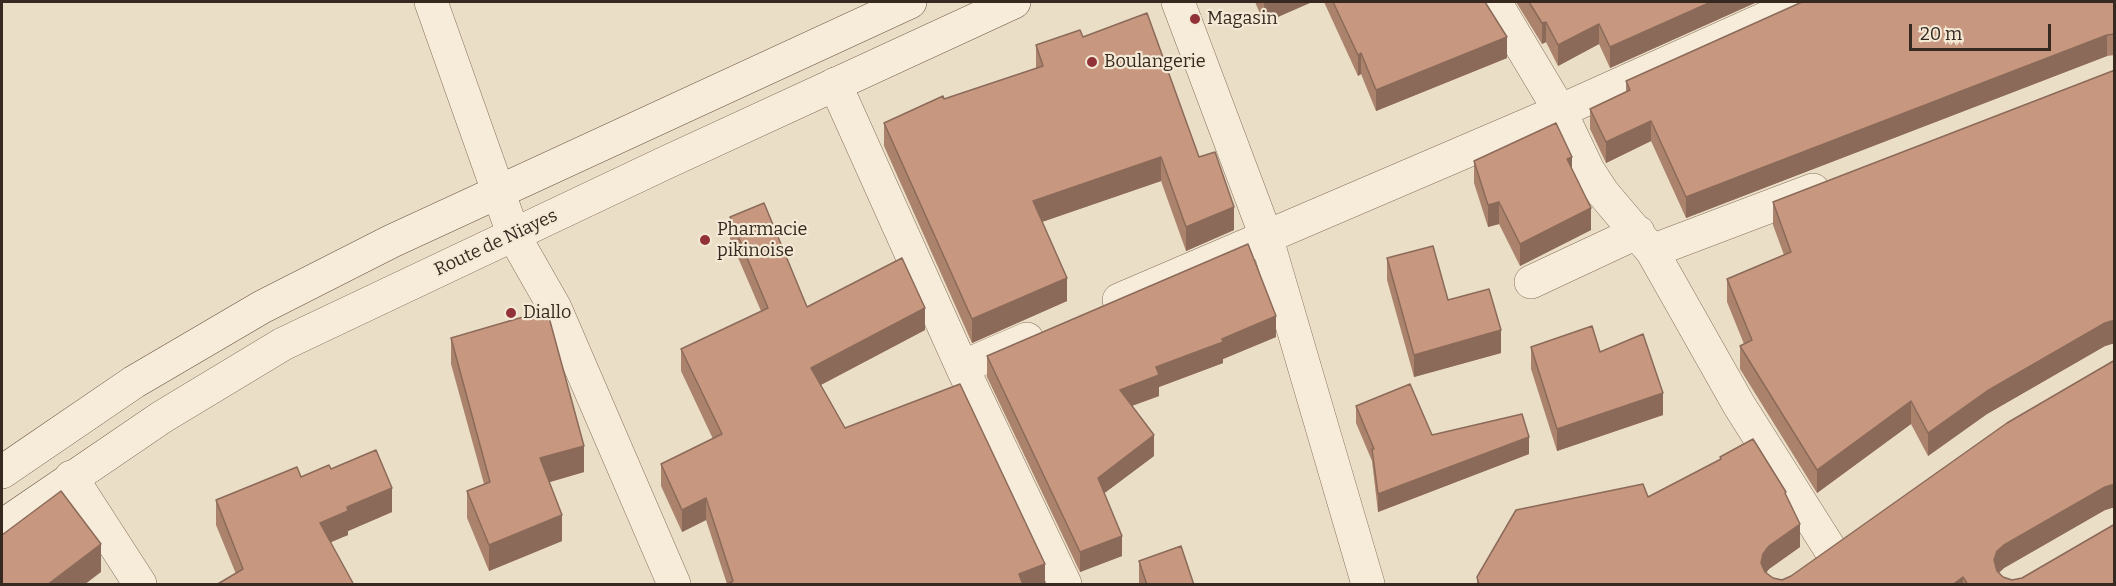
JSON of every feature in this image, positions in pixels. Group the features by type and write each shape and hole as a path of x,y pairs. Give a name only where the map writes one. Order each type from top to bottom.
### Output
{"street":[{"path":"431,2 514,236 555,308 674,585"},
{"path":"2,472 134,382 262,307 392,241 910,2"},
{"name":"Route de Niayes","path":"2,526 71,477 180,406 283,345 835,84 1014,2"},
{"path":"1178,2 1266,236 1368,585"},
{"path":"1495,2 1560,111 1588,170 1603,193 1645,242 1739,405 1818,558 1857,530"},
{"path":"1092,311 1560,111 1802,2"},
{"path":"835,84 962,367 1065,585"},
{"path":"1530,282 1645,242 1839,180"},
{"path":"962,367 1049,330"},
{"path":"71,477 140,585"}],"building":[{"path":"1333,2 1485,2 1507,37 1376,90 1361,53 1358,55"},
{"path":"1529,2 1711,2 1610,47 1599,24 1558,45 1546,22 1542,23"},
{"path":"1802,2 2115,2 2115,34 2107,35 1686,197 1651,121 1606,142 1590,109 1630,90 1626,81"},
{"path":"1147,13 1199,157 1215,152 1234,207 1186,227 1161,157 1033,201 1067,278 972,319 884,123 943,96 944,99 1043,66 1036,45 1080,30 1083,37"},
{"path":"2115,70 2115,320 2105,323 1987,391 1928,433 1911,401 1817,470 1740,346 1752,340 1727,279 1791,252 1773,202"},
{"path":"1556,123 1572,157 1567,159 1591,208 1520,244 1499,202 1488,205 1474,161"},
{"path":"764,203 807,307 902,258 925,308 811,368 845,428 960,384 1045,564 1019,574 1023,585 726,585 733,581 706,498 682,510 661,464 722,434 681,349 768,308 730,217"},
{"path":"1248,244 1276,316 1222,339 1223,342 1156,367 1159,375 1120,390 1154,435 1098,478 1122,536 1080,552 987,356"},
{"path":"1433,246 1448,300 1489,289 1501,330 1414,355 1387,258"},
{"path":"547,310 584,446 540,458 562,515 489,545 467,491 490,482 451,338"},
{"path":"1592,326 1600,352 1643,334 1663,393 1557,429 1531,347"},
{"path":"2115,360 2115,484 2105,487 2004,545 1997,551 1994,560 1997,571 2003,577 2012,580 2022,578 2115,524 2115,585 1968,585 1963,577 1952,585 1479,585 1477,577 1516,510 1643,484 1648,497 1721,459 1720,457 1753,439 1786,492 1800,524 1769,546 1763,554 1761,563 1765,572 1773,578 1782,580 1791,576 2007,423"},
{"path":"1410,384 1432,435 1522,414 1529,437 1378,494 1372,449 1374,449 1356,406"},
{"path":"376,450 392,488 347,507 348,511 320,523 354,585 216,585 243,569 216,500 297,467 301,477 329,465 331,469"},
{"path":"61,491 101,544 47,585 2,585 2,535"},
{"path":"1181,546 1194,585 1147,585 1139,561"}],"place":[{"name":"Magasin","path":"1195,19"},
{"name":"Boulangerie","path":"1092,62"},
{"name":"Pharmacie pikinoise","path":"705,240"},
{"name":"Diallo","path":"511,313"}]}
